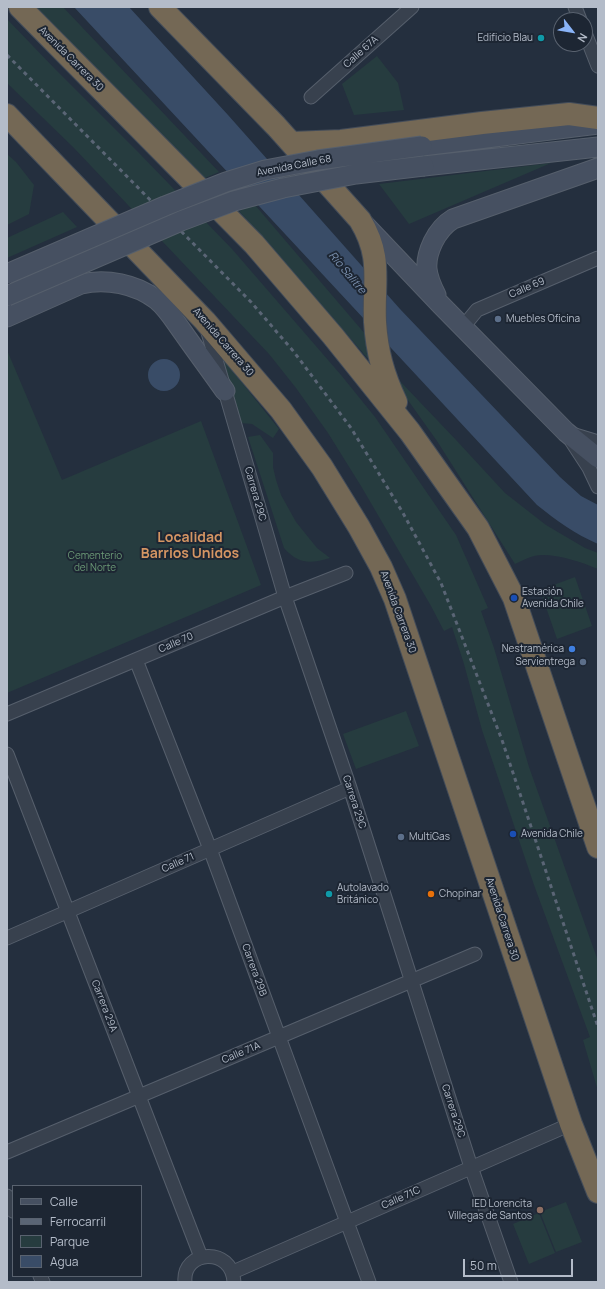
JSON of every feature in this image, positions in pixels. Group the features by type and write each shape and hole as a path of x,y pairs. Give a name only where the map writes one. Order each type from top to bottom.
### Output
{"highway":[{"name":"Avenida Carrera 30","path":"20,7 254,244 333,336 410,432 478,528 514,598 598,847"},
{"name":"Avenida Carrera 30","path":"160,7 292,143 360,220 371,241 376,266 375,321 381,367 410,432"},
{"path":"292,143 341,141 482,123 569,114 598,118"},
{"name":"Avenida Carrera 30","path":"7,116 205,321 281,410 322,467 373,550 389,584 571,1124 598,1192"}],"main road":[{"name":"Avenida Calle 68","path":"7,274 165,206 233,180 266,170 318,160 598,124"},
{"name":"Avenida Calle 68","path":"7,296 181,221 234,201 283,188 356,174 598,147"},
{"path":"440,305 430,283 426,264 428,253 437,233 446,224 453,219 598,168"},
{"name":"Avenida Carrera 30","path":"360,220 440,305 566,432 598,458"},
{"path":"7,317 81,284 108,281 133,288 150,296 165,308 225,391"}],"street":[{"name":"Calle 67A","path":"311,98 412,7"},
{"path":"592,52 598,66"},
{"name":"Calle 69","path":"463,327 477,310 598,258"},
{"name":"Carrera 29C","path":"205,321 285,597 350,788 470,1167 511,1282"},
{"path":"566,432 598,442"},
{"path":"566,432 589,468 598,487"},
{"name":"Calle 70","path":"7,714 285,597 346,573"},
{"name":"Carrera 29B","path":"136,660 210,849 369,1282"},
{"name":"Carrera 29A","path":"7,754 202,1257"},
{"name":"Calle 71","path":"7,938 350,788"},
{"name":"Calle 71A","path":"7,1152 475,954"},
{"name":"Calle 71C","path":"233,1277 346,1222 571,1124"},
{"path":"7,1196 12,1208"},
{"path":"185,1282 184,1278 187,1269 193,1261 202,1257 211,1256 220,1258 228,1264 233,1277"}],"green space":[{"path":"36,7 63,7 219,172 205,178"},
{"path":"7,19 232,249 341,375 375,417 456,535 488,608 481,611 494,648 529,767 598,961 598,1091 583,1040 590,1037 534,885 482,730 452,627 444,631 361,486 328,433 296,388 269,354 74,148 7,83"},
{"path":"377,56 398,83 404,110 354,115 342,84"},
{"path":"7,154 16,162 34,185 29,214 7,225"},
{"path":"551,163 409,224 379,184"},
{"path":"255,205 366,335 370,361 239,211"},
{"path":"63,212 77,227 7,258 7,238"},
{"name":"Cementerio del Norte","path":"7,350 62,480 201,421 261,585 7,693"},
{"path":"223,359 279,429 273,438 252,424 240,423"},
{"path":"398,379 505,493 546,525 585,548 598,553 598,569 571,559 549,555 535,556 515,564 437,441 395,382"},
{"path":"260,435 273,453 273,467 281,495 296,522 317,548 330,558 310,562 299,560 284,548 248,437"},
{"path":"575,577 592,626 557,639 540,590"},
{"path":"406,711 419,746 356,769 343,734"},
{"path":"566,1202 582,1242 556,1252 540,1212"},
{"path":"539,1213 555,1253 529,1264 513,1224"}],"water":[{"name":"Río Salitre","path":"74,7 129,7 228,115 400,309 560,477 581,496 598,505 598,544 566,527 537,505"},
{"path":"164,359 173,362 177,366 180,375 177,384 173,388 164,391 155,388 151,384 148,375 151,366 155,362"}],"railway":[{"path":"7,55 251,302 294,352 351,428 403,513 441,583 502,740 598,1027"}],"place":[{"name":"Edificio Blau","path":"541,38"},
{"name":"Muebles Oficina","path":"498,319"},
{"name":"Estación Avenida Chile","path":"514,598"},
{"name":"Nestramérica","path":"572,649"},
{"name":"Servientrega","path":"583,662"},
{"name":"Avenida Chile","path":"513,834"},
{"name":"MultiGas","path":"401,837"},
{"name":"Autolavado Británico","path":"329,894"},
{"name":"Chopinar","path":"431,894"},
{"name":"IED Lorencita Villegas de Santos","path":"540,1210"}],"district":[{"name":"Localidad Barrios Unidos","path":"190,546"}]}
